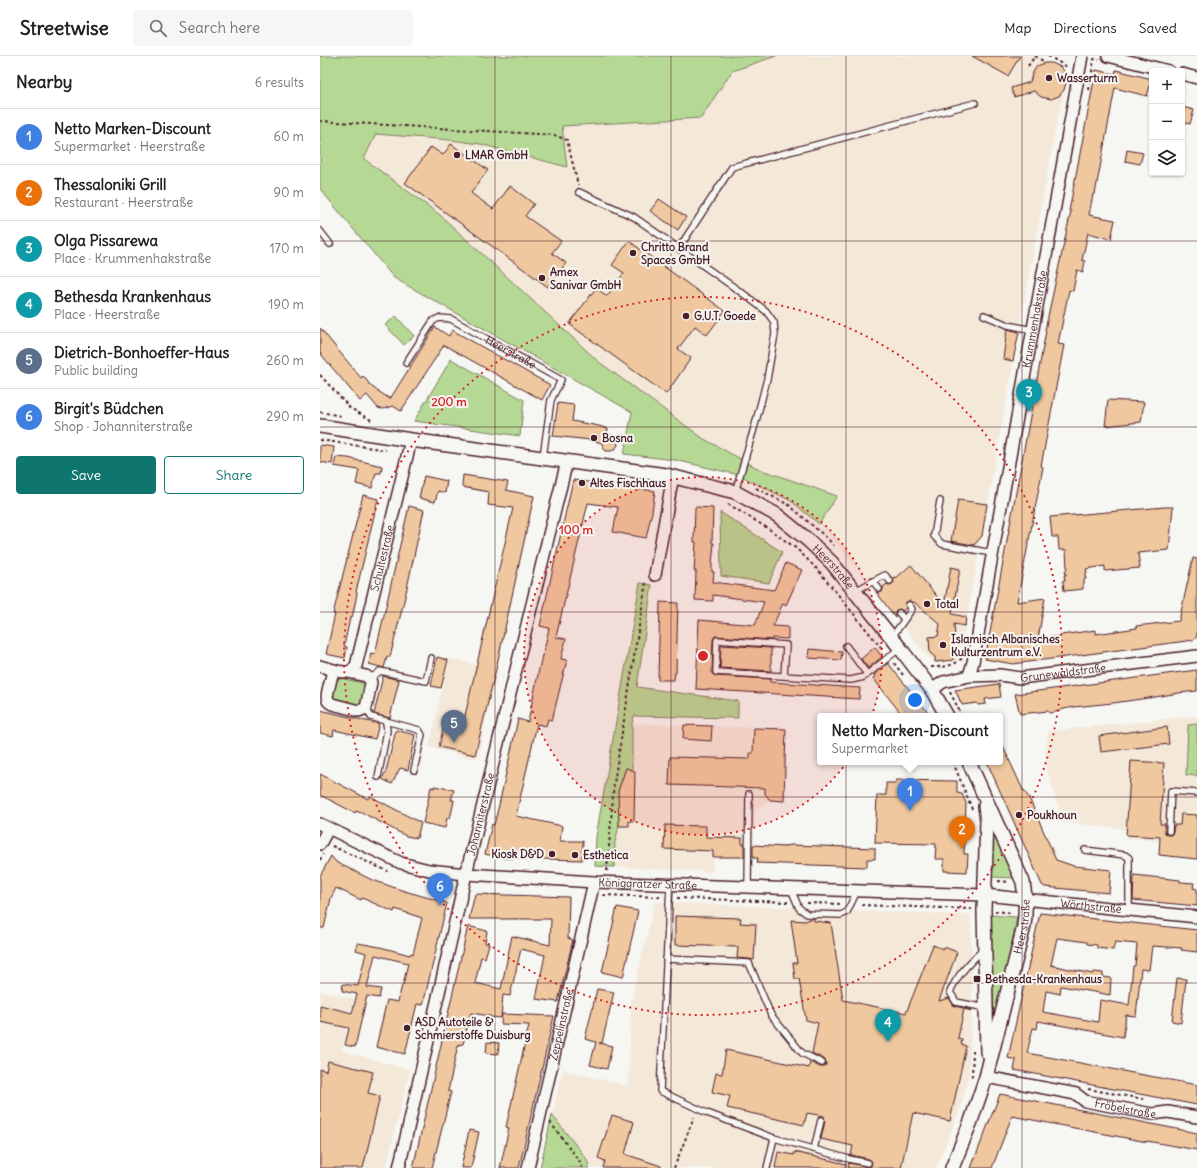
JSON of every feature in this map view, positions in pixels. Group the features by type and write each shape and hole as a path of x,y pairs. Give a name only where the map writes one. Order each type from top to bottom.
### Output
{"street":[{"name":"Krummenhakstraße","path":"969,676 973,662 1082,56"},
{"path":"1105,58 1154,68"},
{"path":"1185,75 1197,78"},
{"name":"Heerstraße","path":"320,426 673,476 735,492 777,516 809,541 832,563 932,690 945,713"},
{"name":"Schultestraße","path":"348,672 356,666 411,440"},
{"name":"Johanniterstraße","path":"399,1168 466,874 567,461"},
{"path":"655,575 673,476"},
{"name":"Grunewaldstraße","path":"932,690 943,682 969,676 1000,675 1020,678 1197,656"},
{"path":"320,666 366,676 370,679 371,684 366,708 359,711 332,704 328,701 327,696 333,670"},
{"name":"Heerstraße","path":"952,1168 971,1121 987,1073 1026,914 1026,899 1023,882 970,765"},
{"name":"Heerstraße","path":"981,788 987,820 985,896 978,911 985,948 987,1073"},
{"path":"320,844 324,826"},
{"name":"Königgrätzer Straße","path":"324,826 402,863 429,870 466,874 594,882 985,896"},
{"name":"Zeppelinstraße","path":"528,1168 594,882"},
{"name":"Wörthstraße","path":"985,896 1197,917"},
{"name":"Fröbelstraße","path":"987,1073 1076,1094 1085,1101 1152,1114 1168,1112 1197,1117"}],"lane":[{"path":"679,248 732,167 975,103"},
{"path":"579,192 634,217 766,311 774,322 775,334 767,379 735,492"},
{"path":"320,231 330,244"},
{"path":"984,315 1008,325 1033,330"},
{"name":"Heerstraße","path":"406,364 433,321 439,318 450,319 561,380 551,400 543,458"},
{"path":"940,501 934,536 942,544 992,553"},
{"path":"854,590 885,575 890,581"},
{"path":"873,581 879,589"},
{"path":"891,637 912,609 909,606"},
{"path":"899,613 904,619"},
{"path":"784,676 786,645 717,640 716,672 851,680 864,677 900,648"},
{"path":"846,646 867,674"},
{"path":"370,679 380,671 426,681 431,658"},
{"path":"366,708 371,718 419,730 422,735 414,770"},
{"path":"378,777 387,731 386,722"},
{"path":"1169,831 1171,791 1197,793"},
{"path":"748,887 749,794"},
{"path":"1084,850 1125,854 1129,858 1128,910"},
{"path":"670,884 660,1091 698,1108 774,1138 868,1163"},
{"path":"791,889 799,908 807,914 841,915 847,912 857,891"},
{"path":"985,948 969,963 954,983 950,992 956,1002 986,1008"},
{"path":"666,959 749,963 771,1014 802,1053 822,1063"},
{"path":"814,1149 821,1120"},
{"path":"767,1168 774,1138"}],"path":[{"path":"1028,66 1035,56 1043,61"},
{"path":"1088,96 1094,59 1105,58"},
{"path":"320,121 554,135 567,140 579,192"},
{"path":"320,375 350,408 374,421"},
{"path":"726,503 769,529 797,549 818,570 907,680"},
{"path":"607,871 614,783 644,590 646,582 655,575"},
{"path":"931,667 942,667 955,664 961,659 973,662"},
{"path":"954,765 973,809"},
{"path":"997,881 1010,882"},
{"path":"592,894 971,909 978,911 1014,913"},
{"path":"972,1078 974,1048"},
{"path":"1083,1088 1144,1100"},
{"path":"674,1168 698,1108"},
{"path":"547,1118 580,1162 582,1168"}],"shaded area":[{"path":"776,56 1038,56 1061,67 1066,74 1066,83 1058,116 959,660 953,662 938,664 926,655 833,539 819,524 836,496 759,469 704,439 599,362 440,215 364,159 320,114 562,126 701,118 732,71"},
{"path":"449,659 498,669 477,759 429,747"},
{"path":"1197,716 1197,853 1160,841 1126,838 1126,829 1063,822 1045,763 1048,731"},
{"path":"632,723 786,729 784,801 770,800 755,812 754,858 713,857 712,872 614,867 615,842 619,826 619,789 626,768 632,769"},
{"path":"655,902 969,915 971,917 972,1011 969,1077 959,1112 936,1168 590,1168 586,1158 552,1115 563,1070 629,1086 631,1001"},
{"path":"320,991 354,999 342,1051 410,1070 386,1168 320,1168"}],"green space":[{"path":"320,56 776,56 732,71 701,118 562,126 567,167 480,144 376,134 364,159 440,215 599,362 704,439 759,469 837,496 819,524 791,501 739,475 675,460 624,454 632,412 394,278 320,189"},
{"path":"396,316 414,336 404,345 385,325"},
{"path":"451,359 524,400 520,436 414,421"},
{"path":"720,512 782,552 769,583 721,576"},
{"path":"640,583 652,585 637,687 738,701 738,718 634,716 632,723 632,770 626,768 619,789 619,826 615,842 614,867 595,866 596,837"},
{"path":"341,678 367,684 365,696 360,704 349,704 338,701 335,698 334,685 337,680"},
{"path":"1197,724 1197,776 1186,775 1188,725"},
{"path":"994,832 1015,878 991,877 992,834"},
{"path":"989,915 1017,917 996,1018 994,1019 992,1019"},
{"path":"552,1115 586,1158 590,1168 540,1168"}],"building":[{"path":"972,56 1020,56 1008,76"},
{"name":"Wasserturm","path":"1045,63 1052,63 1061,67 1066,74 1064,90 1059,96 1051,99 1041,97 1034,91 1014,97 1011,88 1030,82 1032,74 1037,66"},
{"path":"1096,70 1115,74 1116,70 1149,78 1149,89 1147,96 1115,88 1095,194 1093,194 1089,215 1115,220 1111,239 1088,233 1082,260 1085,261 1083,272 1077,270 1073,291 1069,290 1058,344 1064,345 1041,466 1043,467 1017,602 1045,598 1038,639 1096,630 1096,634 1137,628 1136,626 1179,621 1193,558 1197,559 1197,636 1194,640 1013,664 985,659 1045,330 1071,211 1069,211"},
{"path":"1185,108 1194,110 1190,124 1185,123"},
{"path":"451,144 488,170 471,193 493,209 510,186 534,204 525,216 561,241 552,253 566,263 548,287 405,183 431,147 443,155"},
{"path":"1127,150 1143,153 1140,164 1125,161"},
{"path":"659,199 686,217 678,230 650,211"},
{"path":"629,241 725,311 707,335 695,326 678,349 691,358 666,394 569,324 596,288 607,296 624,273 612,265"},
{"path":"435,327 449,336 452,330 550,385 542,400 444,345 401,411 393,406 383,409 378,408 367,395 360,401 320,353 320,328 361,378 363,376 372,387 390,399"},
{"path":"1007,329 1019,332 1013,361 1003,359"},
{"path":"1108,400 1144,402 1141,422 1105,426"},
{"path":"558,403 574,405 572,421 608,429 607,432 616,438 618,445 615,449 606,451 603,448 602,443 591,440 553,436"},
{"path":"320,445 334,447 332,464 320,462"},
{"path":"336,457 348,458 382,466 381,473 376,473 372,488 356,484 359,470 334,466"},
{"path":"463,475 508,482 506,490 534,496 496,669 475,755 439,747 443,729 461,733 513,508 488,505 489,492 462,487"},
{"path":"424,476 447,481 445,493 438,491 435,502 419,498"},
{"path":"573,480 655,491 652,512 646,538 613,532 618,507 588,503 556,637 566,639 561,659 567,660 552,720 548,719 546,726 537,724 516,816 562,826 560,841 583,841 582,860 503,858 485,854 492,824 494,825 499,805 518,719 528,722 549,628 540,626"},
{"path":"363,495 378,499 356,592 352,618 350,618 344,646 347,647 345,658 326,654 335,614 333,614"},
{"path":"958,500 987,504 982,536 974,545 951,541"},
{"path":"409,506 424,510 390,657 387,657 384,668 369,664 371,653 375,654"},
{"path":"695,507 713,508 713,582 774,590 786,563 802,570 786,605 783,603 773,626 788,627 788,639 772,638 772,640 715,636 713,640 712,674 716,676 770,679 770,682 860,688 859,699 696,689 699,620 755,625 764,602 713,595 713,601 695,600"},
{"path":"1173,507 1169,550 1138,553 1140,568 1105,571 1105,566 1086,569 1087,573 1085,574 1086,579 1084,579 1083,589 1064,591 1063,580 1065,580 1064,575 1066,575 1065,570 1067,570 1066,550 1059,550 1058,537 1052,537 1050,517"},
{"path":"911,565 944,605 951,567 960,569 952,614 966,617 965,626 954,624 956,651 953,655 953,660 935,662 935,657 930,653 929,637 938,636 940,624 914,602 913,603 910,601 905,603 906,608 903,611 900,609 896,610 895,617 876,592 882,592 883,587 887,584 892,584 894,582 893,578 896,578"},
{"path":"660,602 678,603 676,673 674,680 658,680"},
{"path":"721,645 771,648 771,671 720,668"},
{"path":"875,647 882,657 868,668 861,659"},
{"path":"809,649 842,652 841,660 808,658"},
{"path":"437,657 448,660 441,688 431,686"},
{"path":"888,663 929,713 901,713 873,678 875,676 874,675"},
{"path":"1197,670 1197,691 1073,707 1049,713 1048,711 1020,714 1015,694"},
{"path":"383,676 399,680 390,718 374,714"},
{"path":"999,684 1001,697 985,699 986,704 978,705 977,703 962,705 955,690"},
{"path":"320,710 379,724 375,739 334,730 333,736 320,733"},
{"path":"684,725 712,726 711,741 683,739"},
{"path":"1167,727 1169,744 1101,752 1099,736"},
{"path":"754,728 786,729 784,801 770,800 765,794 765,788 669,785 670,757 750,759 750,753 753,753"},
{"path":"396,730 415,735 408,770 400,768 392,784 382,779 386,771"},
{"path":"1003,747 1023,790 1030,800 1056,860 1074,866 1111,870 1109,893 1045,887 1042,885 988,765 1003,765"},
{"path":"1131,761 1164,763 1160,824 1165,824 1165,833 1167,835 1171,835 1174,825 1180,825 1181,814 1197,815 1197,859 1159,855 1160,837 1126,835"},
{"path":"626,768 635,771 634,821 629,821 629,826 619,826 618,791"},
{"path":"320,774 368,799 370,796 421,823 417,838 406,836 361,812 356,811 355,813 320,795"},
{"path":"896,780 957,781 957,793 962,794 966,803 964,854 968,854 967,872 944,871 944,859 935,859 936,844 875,843 877,795 886,795 886,783 896,783"},
{"path":"434,786 454,790 451,800 454,800 452,810 450,818 447,818 445,828 423,823 431,787 434,788"},
{"path":"665,825 706,826 706,837 742,838 742,844 744,844 744,857 713,857 713,851 664,849"},
{"path":"753,845 784,847 792,845 875,848 875,859 867,859 867,867 757,863 758,858 753,858"},
{"path":"331,856 336,862 370,879 401,890 447,903 423,1005 417,1004 405,1054 376,1047 387,1000 398,1002 408,963 375,955 367,987 381,989 379,998 367,996 355,1047 345,1045 349,1028 320,1022 320,1005 352,1013 357,994 342,991 343,984 358,986 366,953 356,950 358,943 410,955 411,953 413,954 422,918 395,909 394,912 362,898 361,900 336,888 331,898 324,928 320,928 320,876"},
{"path":"1134,875 1194,883 1193,888 1197,889 1197,906 1133,900"},
{"path":"475,894 569,897 568,938 573,940 558,1002 536,999 545,955 521,949 510,996 503,995 501,1018 471,1013 463,1044 458,1045 448,1091 451,1092 432,1168 413,1168 468,926 487,931 485,943 489,944 485,958 481,957 475,983 501,989 512,936 550,945 551,919 469,919"},
{"path":"617,907 638,911 623,977 602,972"},
{"path":"1040,913 1197,930 1197,952 1181,950 1182,948 1152,946 1149,970 1141,969 1136,1016 1126,1015 1123,1037 1038,1021 1037,1029 1033,1028 1027,1053 1197,1085 1197,1105 1014,1070 1016,1060 1008,1058","holes":["1057,938 1087,942 1087,944 1097,945 1097,948 1113,950 1115,942 1137,944 1129,1005 1100,1000 1098,1022 1043,1012 1046,991 1060,994 1061,986 1110,995 1111,978 1103,977 1103,973 1094,972 1093,974 1051,965"]},
{"path":"675,916 741,918 740,923 756,924 754,960 737,958 738,947 675,945"},
{"path":"814,918 814,921 831,923 843,1000 906,1013 933,945 957,952 939,1001 949,998 954,1006 972,1011 964,1009 958,1038 962,1040 961,1044 966,1046 950,1121 913,1113 901,1168 848,1168 849,1163 868,1167 871,1166 872,1162 869,1159 851,1155 853,1146 821,1139 825,1121 824,1116 807,1113 804,1125 727,1108 730,1096 712,1092 716,1073 722,1074 726,1050 809,1068 810,1062 820,1067 826,1065 824,1059 812,1053 818,1023 806,1020 799,979 795,979 793,963 797,963 791,920 806,921"},
{"path":"1177,978 1186,979 1181,1023 1172,1021"},
{"path":"597,989 614,992 602,1043 599,1043 612,1046 607,1069 590,1065 596,1042 585,1039"},
{"path":"502,1014 554,1016 519,1168 500,1168 509,1128 506,1127 529,1025 501,1024"},
{"path":"487,1042 499,1043 498,1054 486,1053"},
{"path":"328,1061 373,1072 368,1093 380,1096 363,1168 320,1168 320,1069 326,1071"},
{"path":"1000,1094 1197,1133 1197,1150 1012,1116 992,1168 971,1168"},
{"path":"612,1115 634,1122 625,1154 661,1166 661,1168 603,1168 605,1161 598,1158"},
{"path":"469,1130 479,1132 471,1168 461,1168"},
{"path":"778,1152 794,1155 794,1152 846,1164 845,1168 775,1168"}],"place":[{"name":"Wasserturm","path":"1049,78"},
{"name":"LMAR GmbH","path":"457,155"},
{"name":"Chritto Brand Spaces GmbH","path":"633,253"},
{"name":"Amex Sanivar GmbH","path":"542,278"},
{"name":"G.U.T. Goede","path":"686,316"},
{"name":"Olga Pissarewa","path":"1029,412"},
{"name":"Bosna","path":"594,438"},
{"name":"Altes Fischhaus","path":"582,483"},
{"name":"Total","path":"927,604"},
{"name":"Islamisch Albanisches Kulturzentrum e.V.","path":"943,645"},
{"name":"Dietrich-Bonhoeffer-Haus","path":"454,743"},
{"name":"Netto Marken-Discount","path":"910,811"},
{"name":"Poukhoun","path":"1019,815"},
{"name":"Thessaloniki Grill","path":"962,849"},
{"name":"Kiosk D&D","path":"552,854"},
{"name":"Esthetica","path":"575,855"},
{"name":"Birgit's Büdchen","path":"440,906"},
{"name":"Bethesda-Krankenhaus","path":"977,979"},
{"name":"ASD Autoteile & Schmierstoffe Duisburg","path":"407,1028"},
{"name":"Bethesda Krankenhaus","path":"888,1042"}]}
